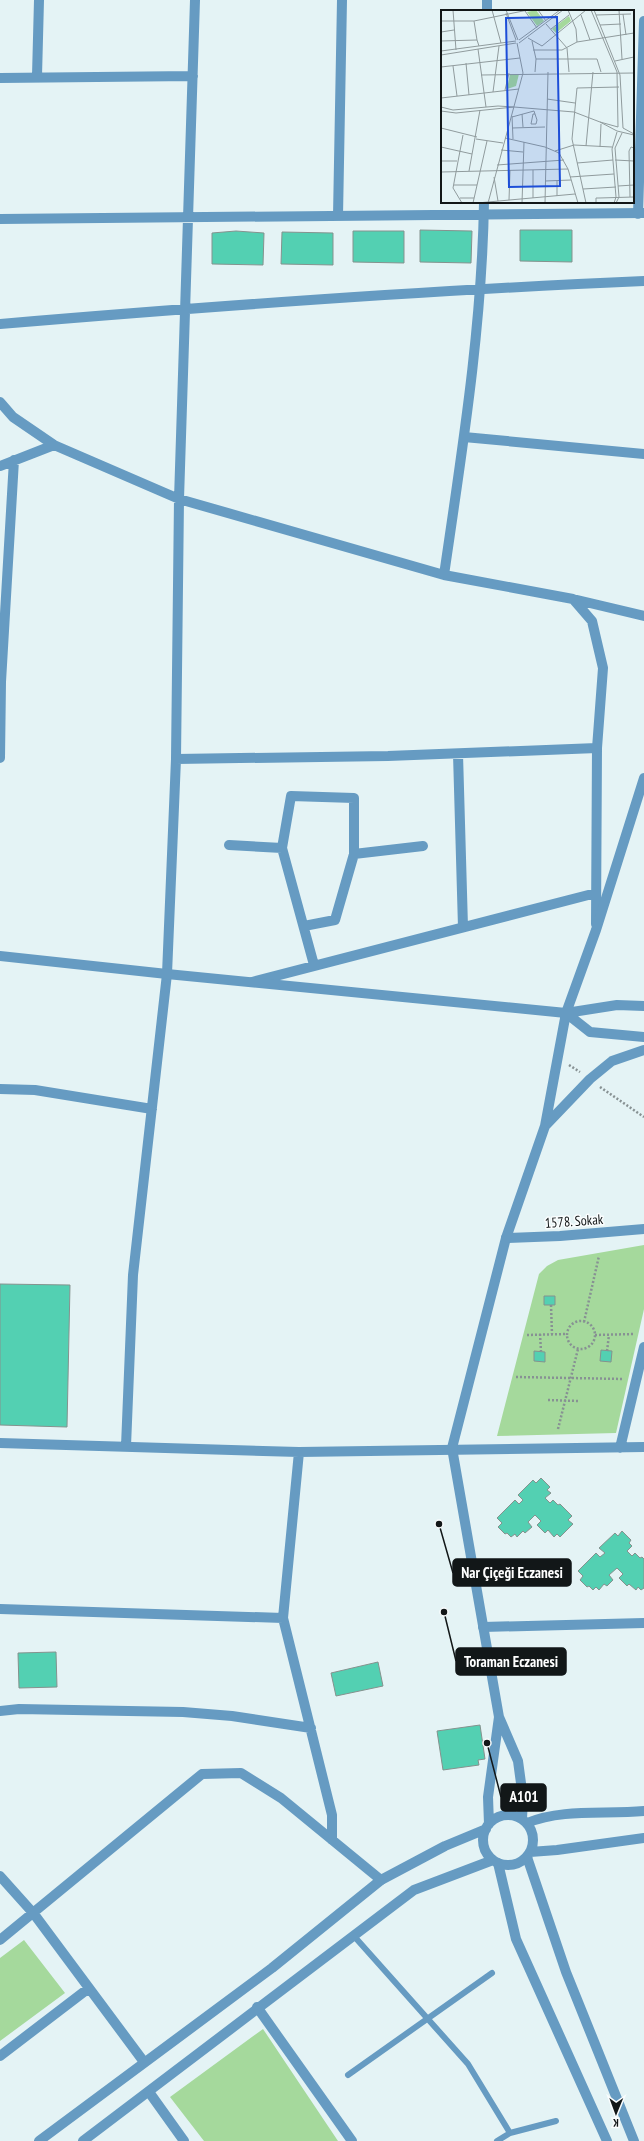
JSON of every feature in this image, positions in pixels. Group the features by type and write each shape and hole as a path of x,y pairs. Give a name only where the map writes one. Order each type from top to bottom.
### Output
{"street":[{"path":"37,76 38,0"},
{"path":"126,1446 133,1275 167,974 176,759 179,499 195,0"},
{"path":"338,216 342,0"},
{"path":"0,219 641,214 644,21"},
{"path":"0,78 37,76 192,76"},
{"path":"444,575 474,363 481,288 484,203"},
{"path":"0,324 185,308 481,288 644,281"},
{"path":"0,402 13,417 54,445 179,499 444,575 573,599 644,616"},
{"path":"464,437 644,454"},
{"path":"0,466 54,445"},
{"path":"0,758 1,682 14,460"},
{"path":"573,599 592,621 603,668 597,748 596,930"},
{"path":"176,759 458,754 597,748"},
{"path":"458,754 463,927"},
{"path":"526,1856 532,1846 532,1834 524,1821 523,1798 518,1761 509,1737 499,1717 452,1448 506,1238 545,1126 566,1013 596,930 644,778"},
{"path":"304,926 335,920 354,854 354,798 292,796 282,848 314,965"},
{"path":"229,845 282,848"},
{"path":"354,854 424,846"},
{"path":"250,982 596,892"},
{"path":"0,956 566,1013 617,1005 644,1006"},
{"path":"566,1013 590,1032 644,1037"},
{"path":"545,1126 590,1079 612,1061 644,1050"},
{"path":"0,1089 34,1090 152,1109"},
{"name":"1578. Sokak","path":"506,1238 560,1236 644,1229"},
{"path":"620,1448 644,1347"},
{"path":"0,1443 298,1452 452,1448 502,1450 644,1447"},
{"path":"298,1452 283,1618 332,1815 332,1840"},
{"path":"0,1609 283,1618"},
{"path":"483,1628 644,1623"},
{"path":"0,1712 18,1708 183,1712 232,1716 311,1728"},
{"path":"499,1717 488,1797 489,1824 484,1846 499,1863 516,1939 607,2141"},
{"path":"0,1940 34,1914 202,1774 241,1773 281,1798 381,1880"},
{"path":"39,2141 272,1968 381,1880 489,1824 501,1816 510,1815 524,1821 568,1815 644,1811"},
{"path":"82,2141 149,2092 257,2007 414,1890 499,1863 513,1864 526,1856 557,1850 644,1838"},
{"path":"526,1856 569,1979 634,2141"},
{"path":"0,1876 34,1914 144,2062"},
{"path":"0,2056 89,1988"},
{"path":"257,2007 352,2141"},
{"path":"149,2092 184,2141"}],"lane":[{"path":"353,1935 429,2018 468,2064 510,2133"},
{"path":"348,2075 492,1973"},
{"path":"497,2141 510,2133 556,2121"}],"path":[{"path":"584,1322 599,1256"},
{"path":"551,1305 552,1334"},
{"path":"584,1322 593,1326 595,1335 592,1343 586,1349 578,1349 571,1347 567,1334 568,1328 572,1323 584,1322"},
{"path":"540,1334 541,1352"},
{"path":"526,1335 567,1334"},
{"path":"595,1335 635,1334"},
{"path":"607,1351 609,1335"},
{"path":"558,1429 578,1349"},
{"path":"516,1377 625,1379"},
{"path":"548,1400 579,1401"}],"green space":[{"path":"644,1245 644,1309 616,1433 497,1436 539,1274 547,1266 558,1260"},
{"path":"24,1940 65,1993 0,2041 0,1958"},
{"path":"263,2029 338,2141 204,2141 170,2097"}],"building":[{"path":"420,230 472,231 471,263 420,262"},
{"path":"520,230 572,230 572,262 520,261"},
{"path":"236,231 264,233 263,265 212,264 212,233"},
{"path":"353,231 404,231 404,263 353,262"},
{"path":"282,232 333,233 333,265 281,264"},
{"path":"0,1284 70,1285 67,1427 0,1425"},
{"path":"544,1296 555,1296 555,1305 544,1305"},
{"path":"601,1350 612,1351 611,1362 600,1361"},
{"path":"534,1351 545,1352 545,1362 534,1361"},
{"path":"541,1478 550,1487 547,1490 551,1493 545,1498 550,1503 553,1500 558,1505 560,1504 572,1516 568,1520 573,1524 560,1537 557,1534 554,1537 548,1530 545,1533 537,1525 541,1521 535,1515 528,1522 532,1527 525,1533 523,1531 517,1537 515,1534 511,1537 507,1533 505,1534 498,1527 502,1523 497,1518 515,1500 519,1504 523,1500 518,1495 533,1480 536,1483"},
{"path":"622,1531 631,1540 629,1543 632,1546 627,1551 632,1556 635,1553 640,1558 642,1557 644,1559 644,1588 641,1590 638,1587 636,1590 629,1584 627,1586 619,1578 623,1574 617,1568 609,1575 613,1580 607,1586 604,1584 599,1590 596,1587 593,1590 589,1586 587,1587 580,1580 583,1576 578,1571 596,1553 600,1557 605,1553 599,1548 615,1533 618,1536"},
{"path":"56,1652 57,1687 19,1688 18,1653"},
{"path":"378,1662 383,1686 336,1696 331,1673"},
{"path":"480,1725 485,1759 478,1760 479,1765 443,1770 437,1731"}],"place":[{"name":"Nar Çiçeği Eczanesi","path":"439,1524"},
{"name":"Toraman Eczanesi","path":"444,1612"},
{"name":"A101","path":"487,1743"}]}
